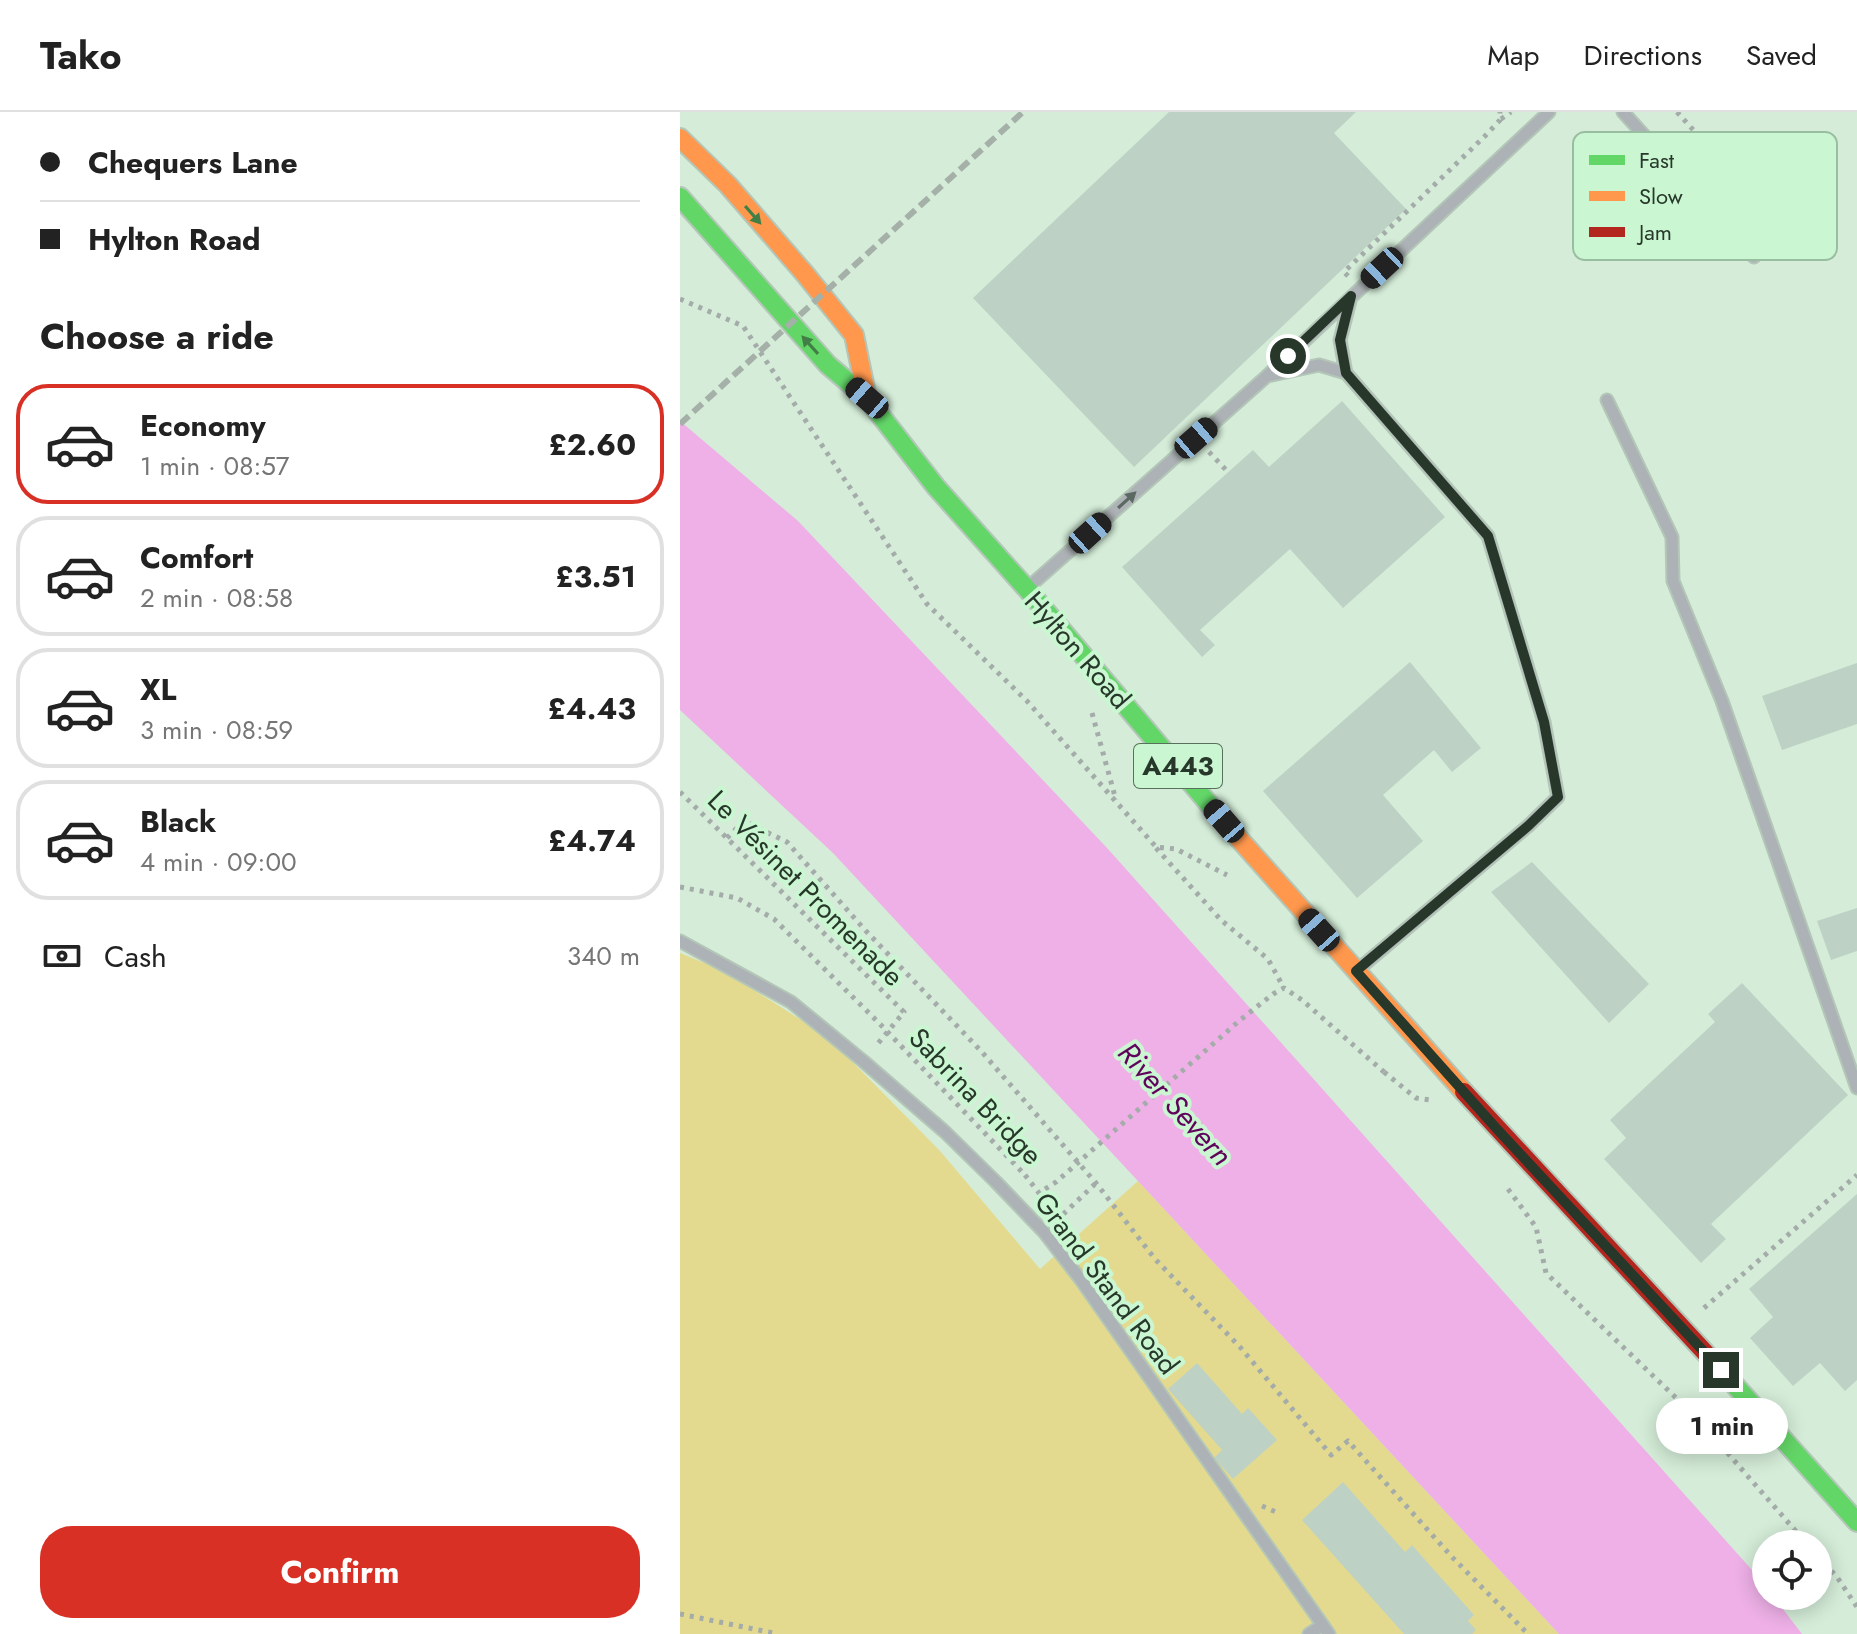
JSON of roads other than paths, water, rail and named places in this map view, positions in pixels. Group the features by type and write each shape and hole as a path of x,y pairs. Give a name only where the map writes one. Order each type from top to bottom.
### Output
{"main road":[{"name":"Hylton Road","path":"680,138 722,190 805,274 854,335 867,398"},
{"name":"Hylton Road","path":"680,197 698,207 828,365 867,398 936,487 1027,589 1264,868 1496,1128 1683,1327 1857,1522"}],"lane":[{"path":"1027,589 1267,376 1549,112"},
{"path":"1623,112 1641,132"},
{"path":"1351,296 1340,340 1346,373 1488,536 1544,722 1558,797 1356,971"},
{"path":"1267,376 1319,365 1346,373"},
{"path":"1607,400 1672,537 1673,581 1722,701 1857,1088"},
{"name":"Grand Stand Road","path":"680,941 791,1002 945,1132 1044,1232 1081,1280 1326,1630"},
{"path":"1309,1634 1326,1630"}],"water":[{"name":"River Severn","path":"680,421 798,521 1108,849 1752,1570 1752,1610 1784,1610 1802,1634 1559,1634 833,853 680,710"}],"railway":[{"path":"680,424 1023,112"}]}
